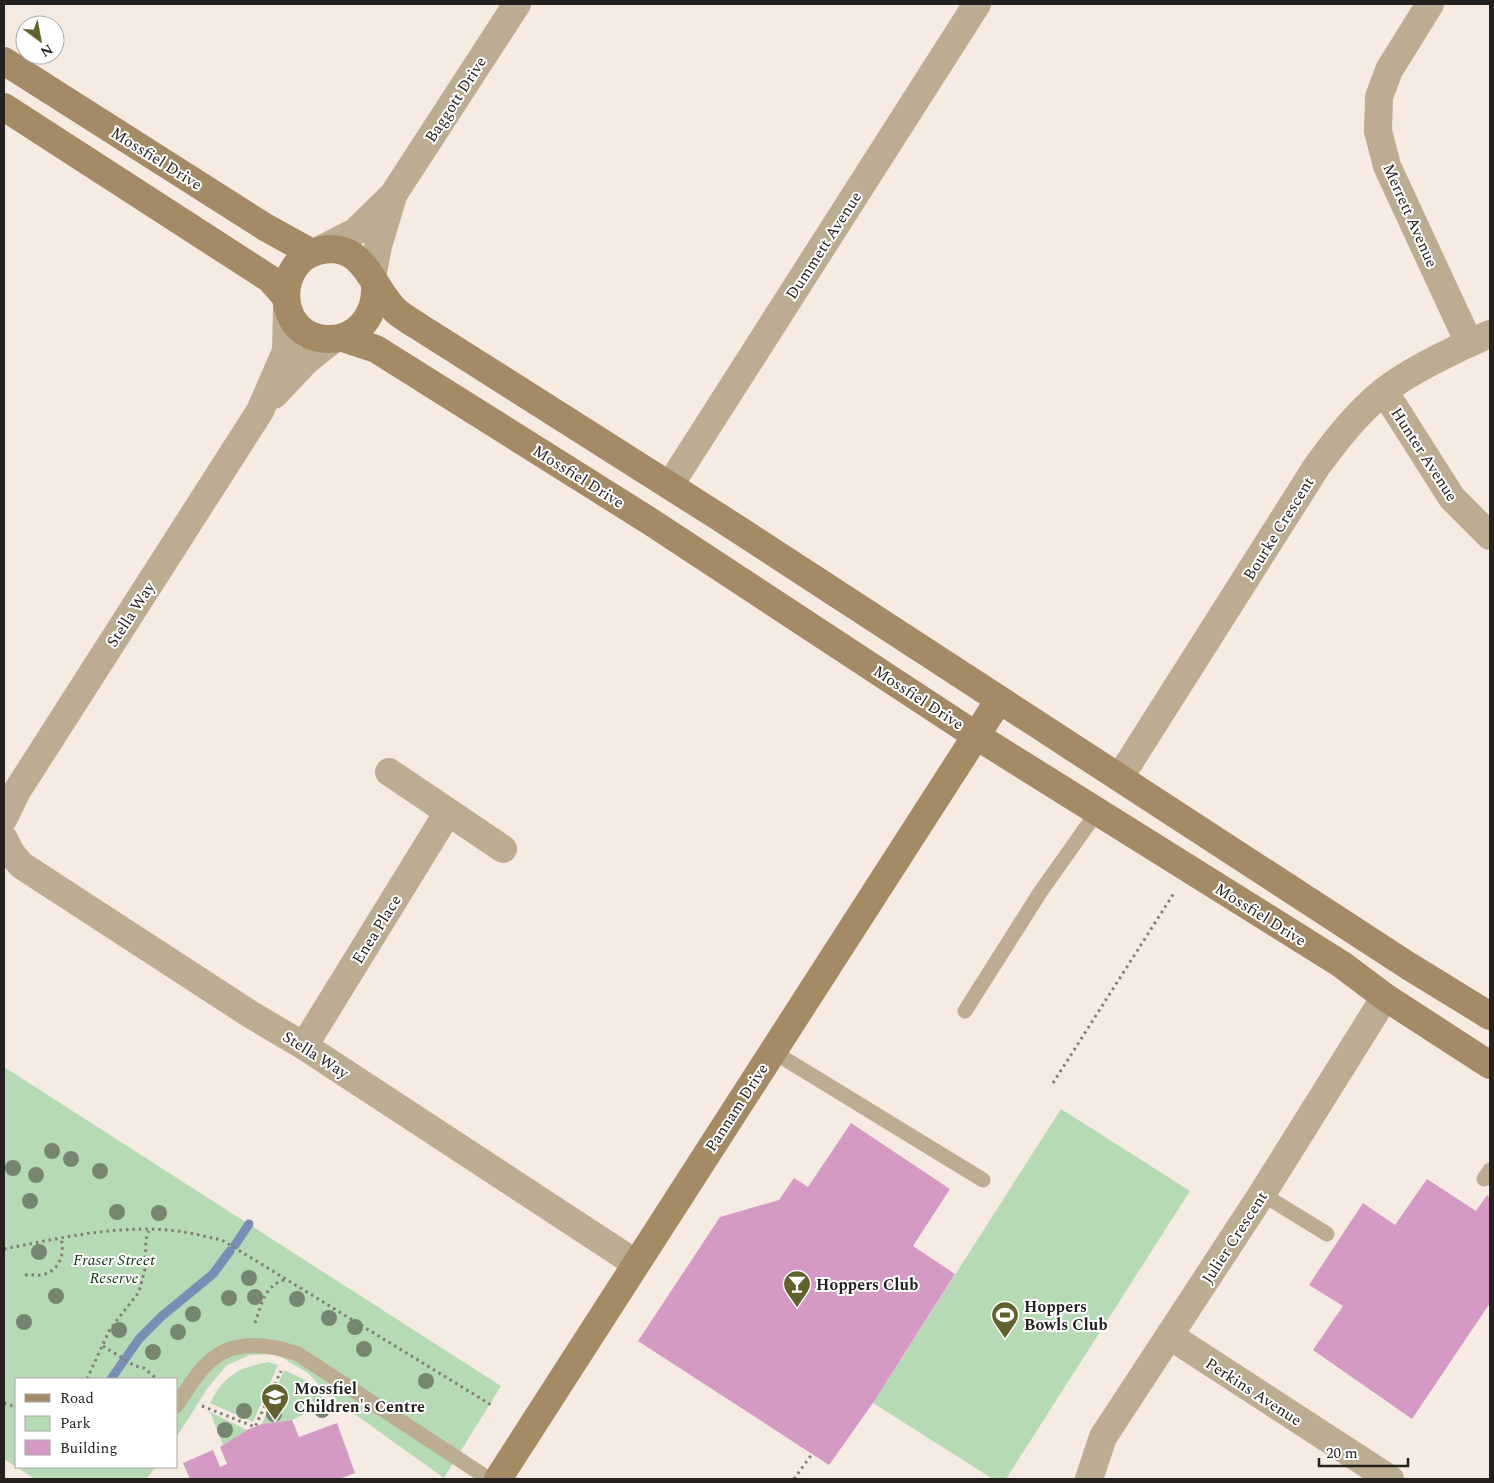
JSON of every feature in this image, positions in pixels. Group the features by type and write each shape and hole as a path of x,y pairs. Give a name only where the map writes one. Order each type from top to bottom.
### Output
{"street":[{"name":"Baggott Drive","path":"316,252 356,232 393,195 517,4"},
{"name":"Dummett Avenue","path":"670,485 977,4"},
{"name":"Merrett Avenue","path":"1430,4 1389,70 1379,97 1378,131 1387,166 1480,338"},
{"name":"Mossfiel Drive","path":"4,61 266,227 316,252"},
{"path":"4,107 270,279 286,302 294,321 304,332 318,338 337,339 355,332 365,323 372,311 376,298 373,281"},
{"path":"137,194 159,159"},
{"name":"Baggott Drive","path":"373,281 378,246 393,195"},
{"path":"286,302 288,279 298,263 316,252 336,249 351,254 364,264 373,281 396,310 421,328 670,485 1407,965 1490,1016"},
{"name":"Stella Way","path":"4,818 16,791 260,411 286,351 286,302"},
{"name":"Bourke Crescent","path":"1120,777 1317,466 1345,428 1384,391 1480,338"},
{"name":"Mossfiel Drive","path":"337,339 376,349 648,520 1097,812 1341,964 1385,998 1490,1065"},
{"name":"Stella Way","path":"260,411 306,361 337,339"},
{"name":"Hunter Avenue","path":"1384,391 1452,498 1490,536"},
{"path":"648,520 670,485"},
{"name":"Pannam Drive","path":"498,1479 999,700"},
{"path":"389,772 503,849"},
{"path":"1097,812 1120,777"},
{"name":"Enea Place","path":"304,1046 448,812"},
{"name":"Stella Way","path":"4,839 10,853 21,865 250,1014 304,1046 635,1264"},
{"path":"1385,998 1407,965"},
{"name":"Julier Crescent","path":"1089,1479 1103,1437 1262,1194 1385,998"},
{"name":"Perkins Avenue","path":"1170,1336 1390,1479"}],"lane":[{"path":"965,1011 1041,891 1097,812"},
{"path":"772,1051 983,1180"},
{"path":"1262,1194 1327,1234"},
{"path":"178,1404 208,1362 230,1349 247,1345 283,1348 293,1352 489,1479"}],"path":[{"path":"1052,1083 1189,869"},
{"path":"4,1248 61,1238 131,1230 176,1231 222,1240 493,1406"},
{"path":"87,1378 110,1329 138,1292 145,1269 146,1239 149,1231"},
{"path":"26,1275 41,1275 54,1270 60,1261 64,1248 61,1238"},
{"path":"247,1345 265,1295 276,1282 288,1279"},
{"path":"103,1346 128,1363 144,1368 156,1378"},
{"path":"178,1404 198,1404 255,1427 286,1360 293,1352"},
{"path":"794,1479 812,1454"}],"green space":[{"name":"Fraser Street Reserve","path":"4,1067 501,1386 444,1478 328,1395 308,1373 276,1354 250,1355 227,1365 207,1389 178,1435 178,1378 15,1378 15,1466 4,1459"},
{"name":"Hoppers Bowls Club","path":"1061,1109 1190,1191 1006,1479 993,1479 873,1403"},
{"path":"268,1362 278,1365 253,1422 210,1403 215,1393 233,1374"},
{"path":"284,1370 315,1387 323,1397 325,1404 292,1420 262,1424"},
{"path":"210,1412 247,1430 223,1445"},
{"path":"18,1468 155,1468 146,1479 35,1479"}],"building":[{"name":"Hoppers Club","path":"851,1123 950,1189 913,1246 955,1274 873,1403 829,1465 638,1341 720,1217 779,1200 794,1178 808,1187"},
{"path":"1427,1179 1476,1211 1487,1195 1490,1198 1490,1303 1412,1419 1313,1350 1343,1306 1309,1285 1363,1203 1395,1225"},
{"path":"292,1420 299,1437 337,1423 355,1473 339,1479 190,1479 183,1463 213,1450 220,1467 227,1464 220,1447 247,1430 262,1424"}],"waterway":[{"path":"235,1245 249,1224"},
{"path":"112,1378 139,1339 162,1316 213,1274 230,1251"}],"place":[{"name":"Hoppers Club","path":"797,1308"},
{"name":"Hoppers Bowls Club","path":"1005,1339"},
{"name":"Mossfiel Children's Centre","path":"275,1421"}]}
